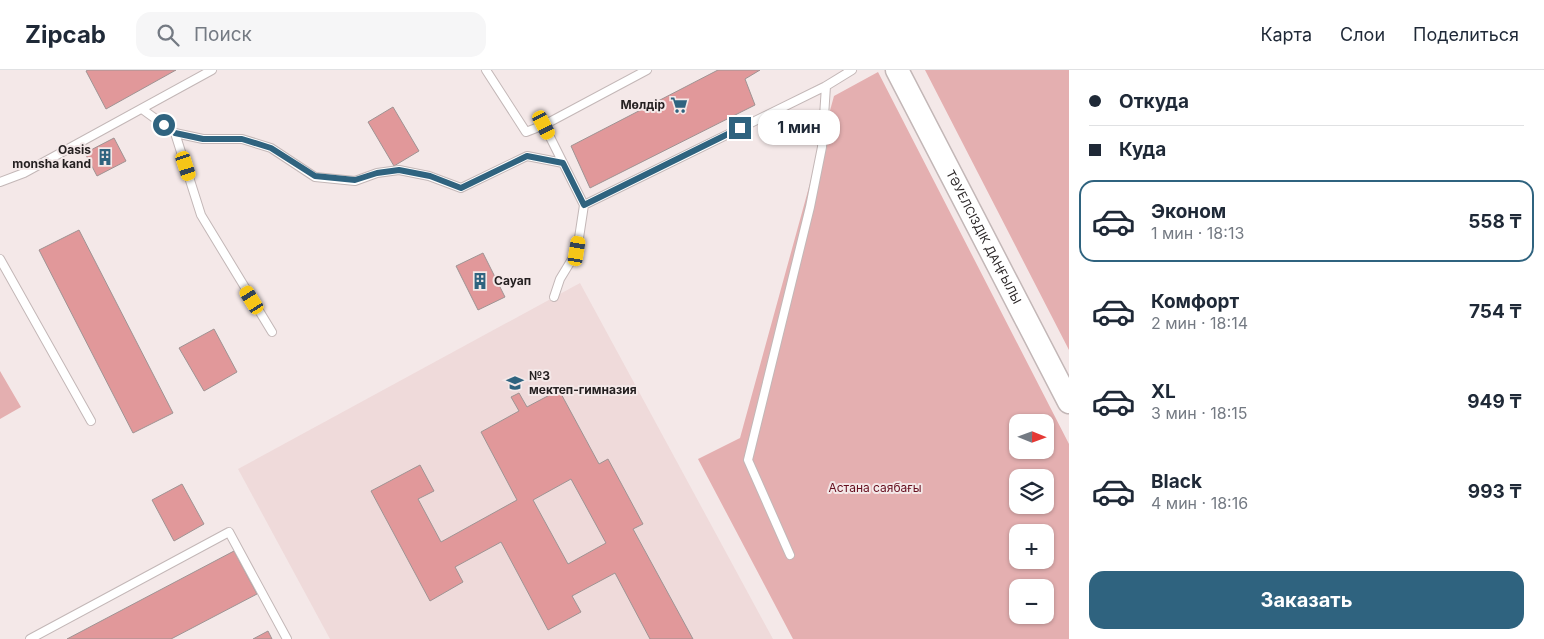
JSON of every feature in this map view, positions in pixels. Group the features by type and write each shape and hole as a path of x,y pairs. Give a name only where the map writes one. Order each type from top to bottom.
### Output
{"street":[{"name":"ТӘУЕЛСІЗДІК ДАҢҒЫЛЫ","path":"897,70 1069,402"}],"lane":[{"path":"0,182 24,173 212,70"},
{"path":"486,70 526,132 544,125 647,70"},
{"path":"584,205 826,86 852,70"},
{"path":"790,555 748,460 810,207 822,147 826,86"},
{"path":"142,109 175,133 203,139 242,139 271,148 315,176 355,180 377,173 399,170 430,176 461,188 527,156 563,163"},
{"path":"544,125 584,205 577,251 560,279 554,297"},
{"path":"175,133 201,214 272,332"},
{"path":"0,259 91,421"},
{"path":"30,639 229,532 287,639"}],"shaded area":[{"name":"№3 мектеп-гимназия","path":"580,283 773,639 330,639 238,469"}],"green space":[{"path":"925,70 1069,70 1069,350"},
{"name":"Астана саябағы","path":"878,72 1054,414 1009,414 1009,459 1054,459 1054,415 1069,444 1069,639 793,639 698,459 740,438 834,96"},
{"path":"0,371 21,407 0,419"}],"building":[{"path":"176,70 106,109 86,71"},
{"path":"718,70 760,70 745,79 755,105 590,188 571,146"},
{"path":"393,107 419,151 394,166 368,122"},
{"name":"Oasis monsha kand","path":"114,138 126,161 97,176 85,153"},
{"path":"79,230 173,413 133,433 39,250"},
{"name":"Сауап","path":"483,253 505,297 478,310 456,266"},
{"path":"214,329 237,372 204,391 179,348"},
{"path":"559,390 599,464 608,459 643,524 633,529 693,639 650,639 615,573 572,596 581,612 548,630 501,542 455,567 463,582 430,601 371,491 420,465 434,491 418,499 441,542 517,500 481,432 519,411 511,397 519,393 527,407","holes":["571,479 606,543 568,564 533,500"]},
{"path":"182,484 204,524 174,541 152,500"},
{"path":"234,551 257,594 171,639 67,639"},
{"path":"268,631 272,639 253,639"}],"place":[{"name":"Мөлдір","path":"679,105"},
{"name":"Oasis monsha kand","path":"105,157"},
{"name":"Сауап","path":"480,281"},
{"name":"№3 мектеп-гимназия","path":"515,383"}],"route":[{"path":"164,125 175,133 203,139 242,139 271,148 315,176 342,179 355,180 377,173 399,170 430,176 461,188 527,156 563,163 584,205 740,128"}]}
